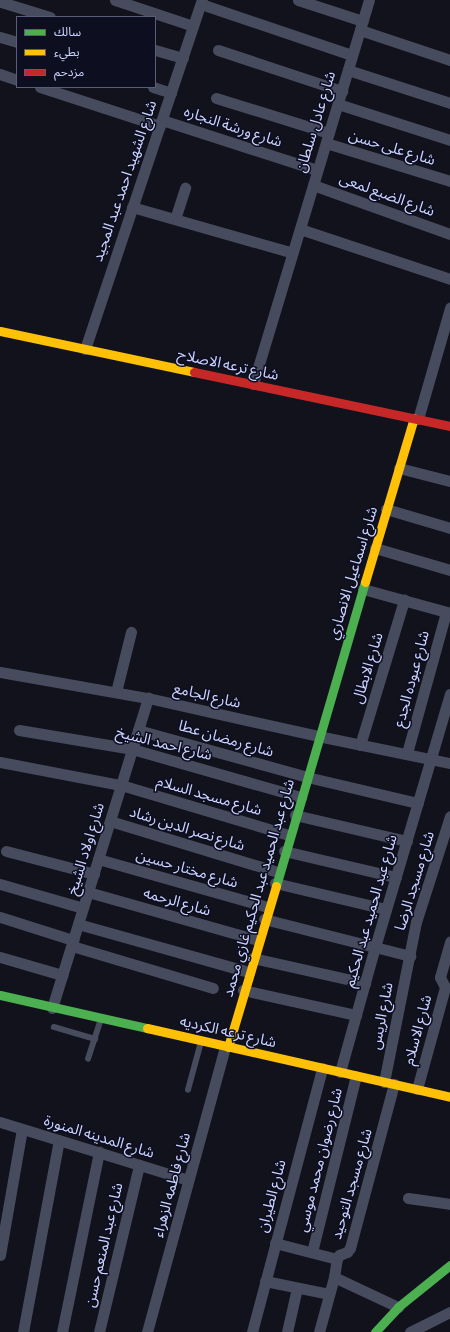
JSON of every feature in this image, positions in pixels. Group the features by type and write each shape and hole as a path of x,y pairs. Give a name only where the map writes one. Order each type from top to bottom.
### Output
{"street":[{"path":"115,0 194,26"},
{"path":"298,0 450,60"},
{"name":"شارع عادل سلطان","path":"253,384 369,0"},
{"path":"202,2 352,55"},
{"name":"شارع الشهيد احمد عبد المجيد","path":"85,349 202,2"},
{"path":"1,3 46,16"},
{"path":"0,37 16,42"},
{"path":"156,50 183,58"},
{"path":"218,50 342,91"},
{"path":"348,70 450,103"},
{"path":"0,74 16,80"},
{"name":"شارع ورشة النجاره","path":"43,88 317,170"},
{"path":"156,88 171,93"},
{"name":"شارع على حسن","path":"216,98 450,181"},
{"path":"338,104 450,140"},
{"name":"شارع الضبع لمعى","path":"313,185 450,234"},
{"path":"175,219 185,188"},
{"path":"132,207 293,253"},
{"path":"300,229 450,279"},
{"path":"416,418 450,308"},
{"name":"شارع ترعه الاصلاح","path":"0,331 450,426"},
{"name":"شارع اسماعيل الانصاري","path":"318,736 386,509 416,418"},
{"path":"399,468 450,481"},
{"path":"386,509 450,528"},
{"path":"375,548 450,570"},
{"path":"363,589 448,613"},
{"name":"شارع الابطال","path":"360,745 404,600"},
{"name":"شارع عبوده الجدع","path":"407,753 448,613"},
{"path":"116,692 132,632"},
{"name":"شارع الجامع","path":"0,672 148,698 318,736 450,763"},
{"name":"شارع عبد الحميد عبد الحكيم","path":"340,1072 386,909 431,759 447,713 450,694"},
{"name":"شارع اولاد الشيخ","path":"52,1008 148,698"},
{"name":"شارع احمد الشيخ","path":"19,730 132,749 301,797"},
{"name":"شارع رمضان عطا","path":"138,730 307,777 418,803"},
{"name":"شارع عبد الحميد عبد الحكيم غازي محمد","path":"226,1047 318,736"},
{"name":"شارع مسجد السلام","path":"0,762 121,785 289,835"},
{"path":"295,815 407,841"},
{"name":"شارع مسجد الرضا","path":"410,956 416,922 450,816"},
{"name":"شارع نصر الدين رشاد","path":"110,821 278,872"},
{"path":"6,851 94,874"},
{"path":"284,851 396,877"},
{"name":"شارع مختار حسين","path":"98,859 268,907"},
{"path":"275,883 386,909"},
{"path":"0,884 83,908"},
{"name":"شارع الرحمه","path":"88,892 258,940"},
{"path":"0,917 72,943 213,988"},
{"path":"264,919 410,956"},
{"path":"78,924 249,972"},
{"name":"شارع الاسلام","path":"417,1089 445,987 440,980 450,941"},
{"path":"0,956 62,975"},
{"name":"شارع الريس","path":"389,1083 410,956"},
{"path":"253,958 365,983"},
{"path":"243,990 356,1015"},
{"name":"شارع ترعه الكرديه","path":"0,995 356,1076 450,1095"},
{"name":"شارع فاطمه الزهراء","path":"147,1332 226,1047"},
{"name":"شارع الطيران","path":"252,1332 322,1068"},
{"name":"شارع رضوان محمد موسي","path":"312,1252 356,1076"},
{"name":"شارع مسجد التوحيد","path":"319,1332 334,1277 336,1258 347,1252 350,1248 389,1083"},
{"name":"شارع المدينه المنورة","path":"0,1122 188,1180"},
{"path":"0,1255 22,1129"},
{"path":"23,1332 59,1140"},
{"path":"62,1332 99,1152"},
{"name":"شارع عبد المنعم حسن","path":"99,1332 139,1165"},
{"path":"408,1198 450,1204"},
{"path":"275,1243 336,1258"},
{"path":"378,1331 398,1307 450,1265"},
{"path":"334,1277 398,1307"},
{"path":"265,1281 329,1294"},
{"path":"287,1332 297,1288"},
{"path":"410,1332 450,1312"}],"lane":[{"path":"88,1059 102,1019"},
{"path":"54,1027 95,1039"},
{"path":"188,1090 202,1041"}],"traffic: fast":[{"path":"276,886 365,582"},
{"path":"0,995 147,1028"},
{"path":"375,1332 398,1307 450,1265"}],"traffic: slow":[{"path":"0,331 194,372"},
{"path":"365,582 414,418"},
{"path":"228,1047 276,886"},
{"path":"147,1028 450,1097"}],"traffic: jam":[{"path":"194,372 450,426"}]}
